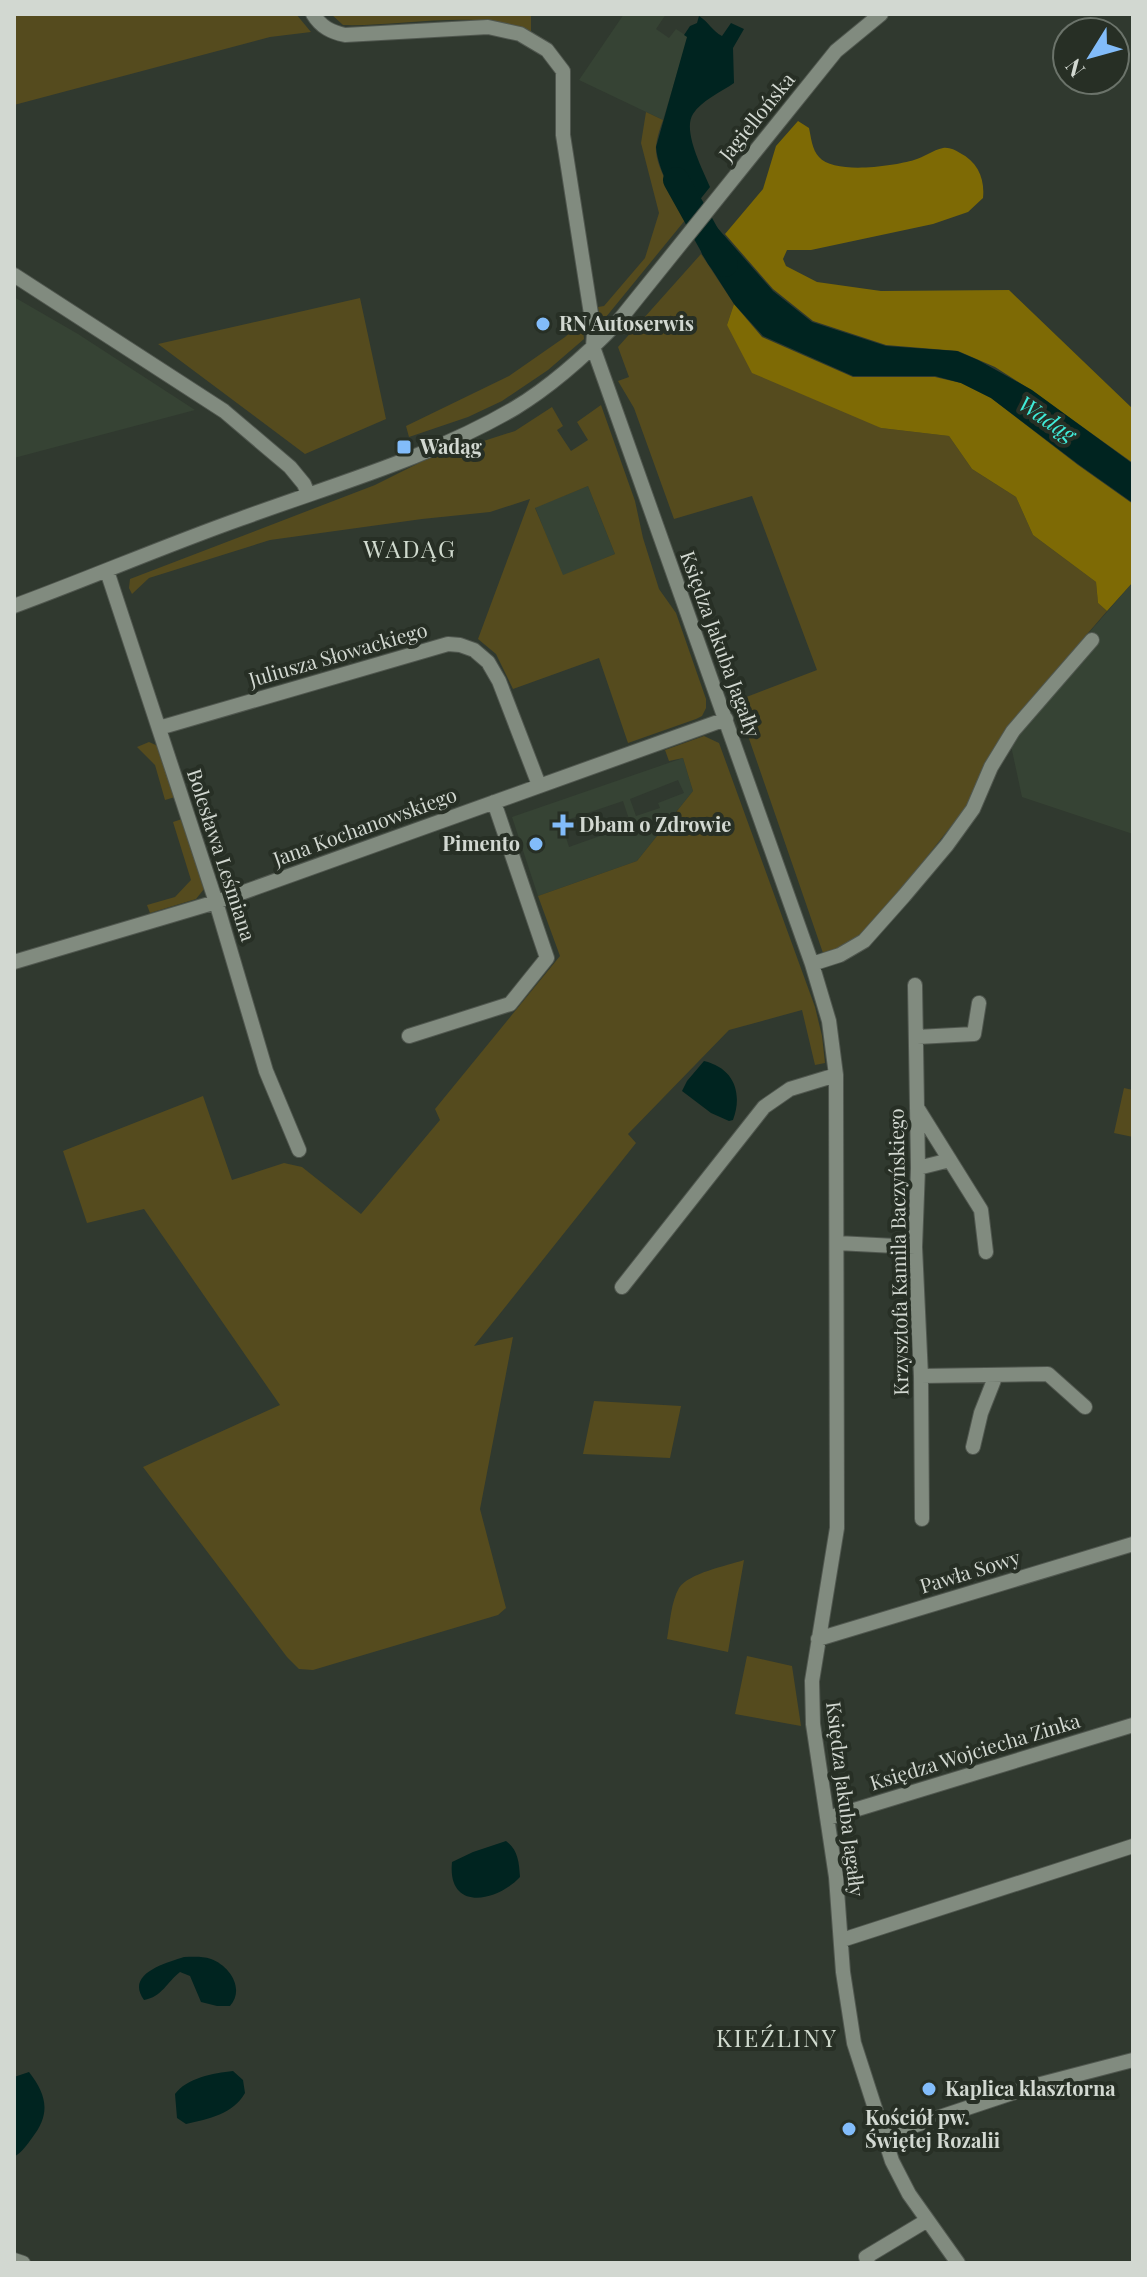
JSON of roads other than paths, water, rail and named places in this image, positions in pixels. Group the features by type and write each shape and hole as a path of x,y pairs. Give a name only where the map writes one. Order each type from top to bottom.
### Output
{"street":[{"name":"Księdza Jakuba Jagałły","path":"313,14 324,28 345,35 488,27 520,34 547,50 563,71 563,135 594,333 593,347 812,964 829,1021 836,1075 837,1528 812,1681 813,1724 828,1818 843,1972 854,2043 892,2161 926,2221 958,2263"},
{"name":"Jagiellońska","path":"593,347 617,323 836,51 881,14"},
{"path":"14,275 224,411 290,467 308,494"},
{"path":"14,606 213,528 376,471 472,431 551,383 593,347"},
{"name":"Bolesława Leśmiana","path":"107,571 216,902 266,1071 299,1150"},
{"path":"812,964 840,955 864,941 904,896 973,809 991,767 1013,731 1092,640"},
{"name":"Juliusza Słowackiego","path":"159,728 448,644 460,645 474,650 488,662 499,681 539,785"},
{"name":"Jana Kochanowskiego","path":"14,962 216,902 726,719"},
{"path":"409,1036 510,1004 547,958 494,802"},
{"name":"Krzysztofa Kamila Baczyńskiego","path":"915,985 918,1109 915,1247 921,1376 922,1519"},
{"path":"917,1037 974,1034 979,1003"},
{"path":"622,1287 764,1107 790,1089 836,1075"},
{"path":"918,1109 981,1210 986,1252"},
{"path":"918,1168 950,1160"},
{"path":"837,1243 915,1247"},
{"path":"921,1376 1048,1374 1085,1407"},
{"path":"973,1447 981,1413 996,1375"},
{"name":"Pawła Sowy","path":"818,1639 1133,1544"},
{"name":"Księdza Wojciecha Zinka","path":"828,1818 1133,1725"},
{"path":"842,1940 1133,1846"},
{"path":"883,2136 1033,2086 1133,2060"},
{"path":"868,2263 866,2257 926,2221"},
{"path":"14,2260 23,2263"}],"water":[{"path":"699,16 722,36 731,23 744,29 733,48 734,83 701,105 690,121 695,150 710,187 686,217 663,174 656,147 687,37 684,35 690,26 697,23"},
{"path":"714,224 773,291 812,322 886,346 957,351 1032,390 1133,464 1133,503 991,398 961,383 935,376 853,376 763,336 734,304 702,254 699,242"},
{"path":"704,1061 723,1069 734,1083 737,1100 733,1120 711,1113 682,1091"},
{"path":"506,1841 515,1852 520,1877 510,1886 487,1896 476,1898 457,1889 452,1862"},
{"path":"184,1957 211,1959 229,1972 236,1986 230,2006 201,2002 190,1976 180,1972 160,1992 144,2000 139,1991 143,1977 158,1966"},
{"path":"233,2071 243,2080 245,2093 234,2106 212,2118 186,2124 177,2118 175,2094 180,2088 201,2077"},
{"path":"29,2072 43,2097 44,2113 38,2129 14,2157 14,2077"}],"waterway":[{"name":"Wadąg","path":"676,180 725,264"}],"place":[{"name":"RN Autoserwis","path":"543,324"},
{"name":"Wadąg","path":"404,447"},
{"name":"Dbam o Zdrowie","path":"563,825"},
{"name":"Pimento","path":"536,844"},
{"name":"Kaplica klasztorna","path":"929,2089"},
{"name":"Kościół pw. Świętej Rozalii","path":"849,2129"}],"district":[{"name":"WADĄG","path":"410,550"},
{"name":"KIEŹLINY","path":"777,2039"}]}
